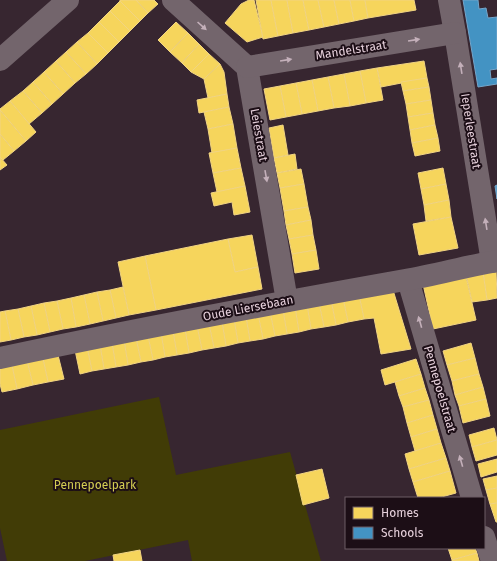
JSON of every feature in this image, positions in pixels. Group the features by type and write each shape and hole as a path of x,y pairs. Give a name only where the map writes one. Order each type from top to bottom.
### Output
{"street":[{"path":"0,60 68,0"},
{"path":"173,0 247,67"},
{"name":"Ieperleestraat","path":"449,0 495,262"},
{"name":"Mandelstraat","path":"247,67 455,33"},
{"name":"Leiestraat","path":"247,67 287,301"},
{"name":"Oude Liersebaan","path":"0,358 70,343 287,301 408,280 495,262"},
{"name":"Pennepoelstraat","path":"408,280 472,497"},
{"path":"485,539 492,561"}],"green space":[{"name":"Pennepoelpark","path":"159,397 176,475 290,452 321,561 192,561 188,540 85,561 7,561 0,528 0,430"}],"building: Homes":[{"path":"120,0 136,0 148,13 140,21"},
{"path":"136,0 154,0 158,4 148,13"},
{"path":"249,0 254,0 263,37 247,42 225,23 241,4"},
{"path":"256,0 271,0 278,36 263,39"},
{"path":"271,0 287,0 293,33 278,36"},
{"path":"287,0 303,0 309,30 293,33"},
{"path":"303,0 318,0 324,27 309,30"},
{"path":"318,0 334,0 339,24 324,27"},
{"path":"334,0 350,0 354,21 339,24"},
{"path":"350,0 365,0 368,18 354,21"},
{"path":"365,0 414,0 416,10 368,18"},
{"path":"120,1 140,21 130,31 110,11"},
{"path":"110,11 130,31 119,42 99,22"},
{"path":"99,22 119,42 108,53 88,33"},
{"path":"176,22 188,33 170,52 158,40"},
{"path":"88,33 108,53 97,64 77,42"},
{"path":"188,33 199,44 182,63 170,52"},
{"path":"77,42 97,64 86,74 66,52"},
{"path":"199,44 209,54 191,72 182,63"},
{"path":"66,52 86,74 75,83 56,61"},
{"path":"209,54 220,64 204,79 191,72"},
{"path":"56,61 75,83 63,94 44,72"},
{"path":"424,61 427,78 381,87 377,68"},
{"path":"220,64 224,72 227,94 208,98 204,79"},
{"path":"377,68 383,100 366,103 360,71"},
{"path":"360,71 366,103 350,106 344,74"},
{"path":"44,72 63,94 52,104 33,82"},
{"path":"344,74 350,106 334,108 328,77"},
{"path":"328,77 334,108 318,111 312,80"},
{"path":"427,78 429,87 403,91 401,82"},
{"path":"312,80 318,111 302,114 296,83"},
{"path":"33,82 52,104 42,113 23,91"},
{"path":"296,83 302,114 286,117 280,86"},
{"path":"280,86 286,117 270,120 264,89"},
{"path":"429,87 431,100 406,104 403,91"},
{"path":"23,91 42,113 29,124 10,101"},
{"path":"227,94 229,107 199,113 197,100"},
{"path":"431,100 433,113 408,117 406,104"},
{"path":"10,101 36,132 26,141 0,110"},
{"path":"229,107 233,124 208,129 204,112"},
{"path":"0,110 26,141 14,151 0,134"},
{"path":"433,113 435,125 410,130 408,117"},
{"path":"233,124 237,148 212,153 208,129"},
{"path":"283,125 288,155 274,158 269,128"},
{"path":"435,125 438,138 412,143 410,130"},
{"path":"0,134 14,151 3,160 0,157"},
{"path":"438,138 440,151 415,156 412,143"},
{"path":"237,148 241,168 213,173 209,153"},
{"path":"295,154 297,169 277,173 274,158"},
{"path":"0,157 7,165 0,170"},
{"path":"241,168 245,186 217,192 213,173"},
{"path":"443,168 446,184 421,189 418,173"},
{"path":"301,169 304,184 280,188 277,173"},
{"path":"304,184 308,207 284,211 280,188"},
{"path":"446,184 449,200 424,205 421,189"},
{"path":"245,186 250,212 234,215 232,202 214,206 211,193"},
{"path":"449,200 451,217 426,221 424,205"},
{"path":"308,207 311,220 286,225 284,211"},
{"path":"451,217 458,248 419,255 413,224"},
{"path":"311,220 313,235 289,239 286,225"},
{"path":"252,235 258,267 235,272 228,239"},
{"path":"313,235 316,250 292,254 289,239"},
{"path":"228,239 235,272 258,267 262,289 156,310 145,256"},
{"path":"316,250 319,269 295,273 292,254"},
{"path":"145,256 156,310 129,315 118,262"},
{"path":"496,270 497,298 487,300 483,272"},
{"path":"483,272 487,300 472,302 466,274"},
{"path":"466,277 476,320 433,329 423,284"},
{"path":"123,287 129,315 116,318 110,290"},
{"path":"110,290 116,318 103,321 97,292"},
{"path":"393,290 411,349 381,354 374,318 364,319 359,295"},
{"path":"97,292 103,321 90,324 84,295"},
{"path":"84,295 90,324 76,327 71,298"},
{"path":"359,295 364,319 348,322 343,298"},
{"path":"71,298 76,327 63,329 57,301"},
{"path":"343,298 348,322 336,325 331,300"},
{"path":"331,300 336,325 324,327 319,303"},
{"path":"57,301 63,329 50,332 44,303"},
{"path":"44,303 50,332 37,335 31,306"},
{"path":"319,303 324,327 311,329 307,305"},
{"path":"307,305 311,329 299,332 295,307"},
{"path":"31,306 37,335 24,337 18,309"},
{"path":"295,307 299,332 287,334 283,310"},
{"path":"18,309 24,337 11,340 5,311"},
{"path":"283,310 287,334 275,336 270,312"},
{"path":"5,311 11,340 0,342 0,312"},
{"path":"270,312 275,336 263,339 258,314"},
{"path":"258,314 263,339 250,341 246,317"},
{"path":"246,317 250,341 238,343 234,319"},
{"path":"234,319 238,343 226,346 222,322"},
{"path":"222,322 226,346 214,348 209,324"},
{"path":"209,324 214,348 202,350 197,326"},
{"path":"197,326 202,350 189,353 185,329"},
{"path":"185,329 189,353 177,355 173,331"},
{"path":"173,331 177,355 165,357 161,333"},
{"path":"161,333 165,357 153,360 148,336"},
{"path":"148,336 153,360 141,362 136,338"},
{"path":"136,338 141,362 128,365 124,340"},
{"path":"124,340 128,365 116,367 112,343"},
{"path":"112,343 116,367 104,369 100,345"},
{"path":"471,343 475,358 447,365 443,351"},
{"path":"100,345 104,369 92,371 87,347"},
{"path":"87,347 92,371 80,374 75,350"},
{"path":"57,351 64,379 48,382 42,354"},
{"path":"42,354 48,382 33,385 26,357"},
{"path":"26,357 33,385 17,389 11,361"},
{"path":"475,358 479,374 452,381 447,365"},
{"path":"416,359 421,374 385,385 381,370"},
{"path":"11,361 17,389 2,392 0,384 0,363"},
{"path":"421,374 425,388 399,396 395,382"},
{"path":"479,374 483,387 455,395 452,381"},
{"path":"483,387 486,399 459,406 455,395"},
{"path":"425,388 429,400 403,407 399,396"},
{"path":"486,399 490,416 463,423 459,406"},
{"path":"429,400 433,415 407,423 403,407"},
{"path":"433,415 437,429 411,437 407,423"},
{"path":"494,428 497,440 472,447 469,435"},
{"path":"437,429 441,443 415,451 411,437"},
{"path":"497,440 497,455 476,461 472,447"},
{"path":"441,443 446,458 409,469 405,454"},
{"path":"446,458 450,471 413,482 409,469"},
{"path":"497,459 497,472 481,477 478,464"},
{"path":"322,469 329,498 303,505 296,475"},
{"path":"450,471 456,493 442,497 418,497 413,482"},
{"path":"497,476 497,488 486,490 483,479"},
{"path":"497,488 497,503 490,504 486,490"},
{"path":"497,503 497,522 496,522 490,504"},
{"path":"448,549 475,549 477,553 452,560"},
{"path":"140,550 142,561 114,561 113,555"},
{"path":"477,553 479,561 452,561 452,560"}],"building: Schools":[{"path":"463,0 478,0 479,9 486,8 488,18 497,17 497,69 490,70 491,79 497,78 497,84 478,87"},
{"path":"497,185 497,199 495,186"}]}
